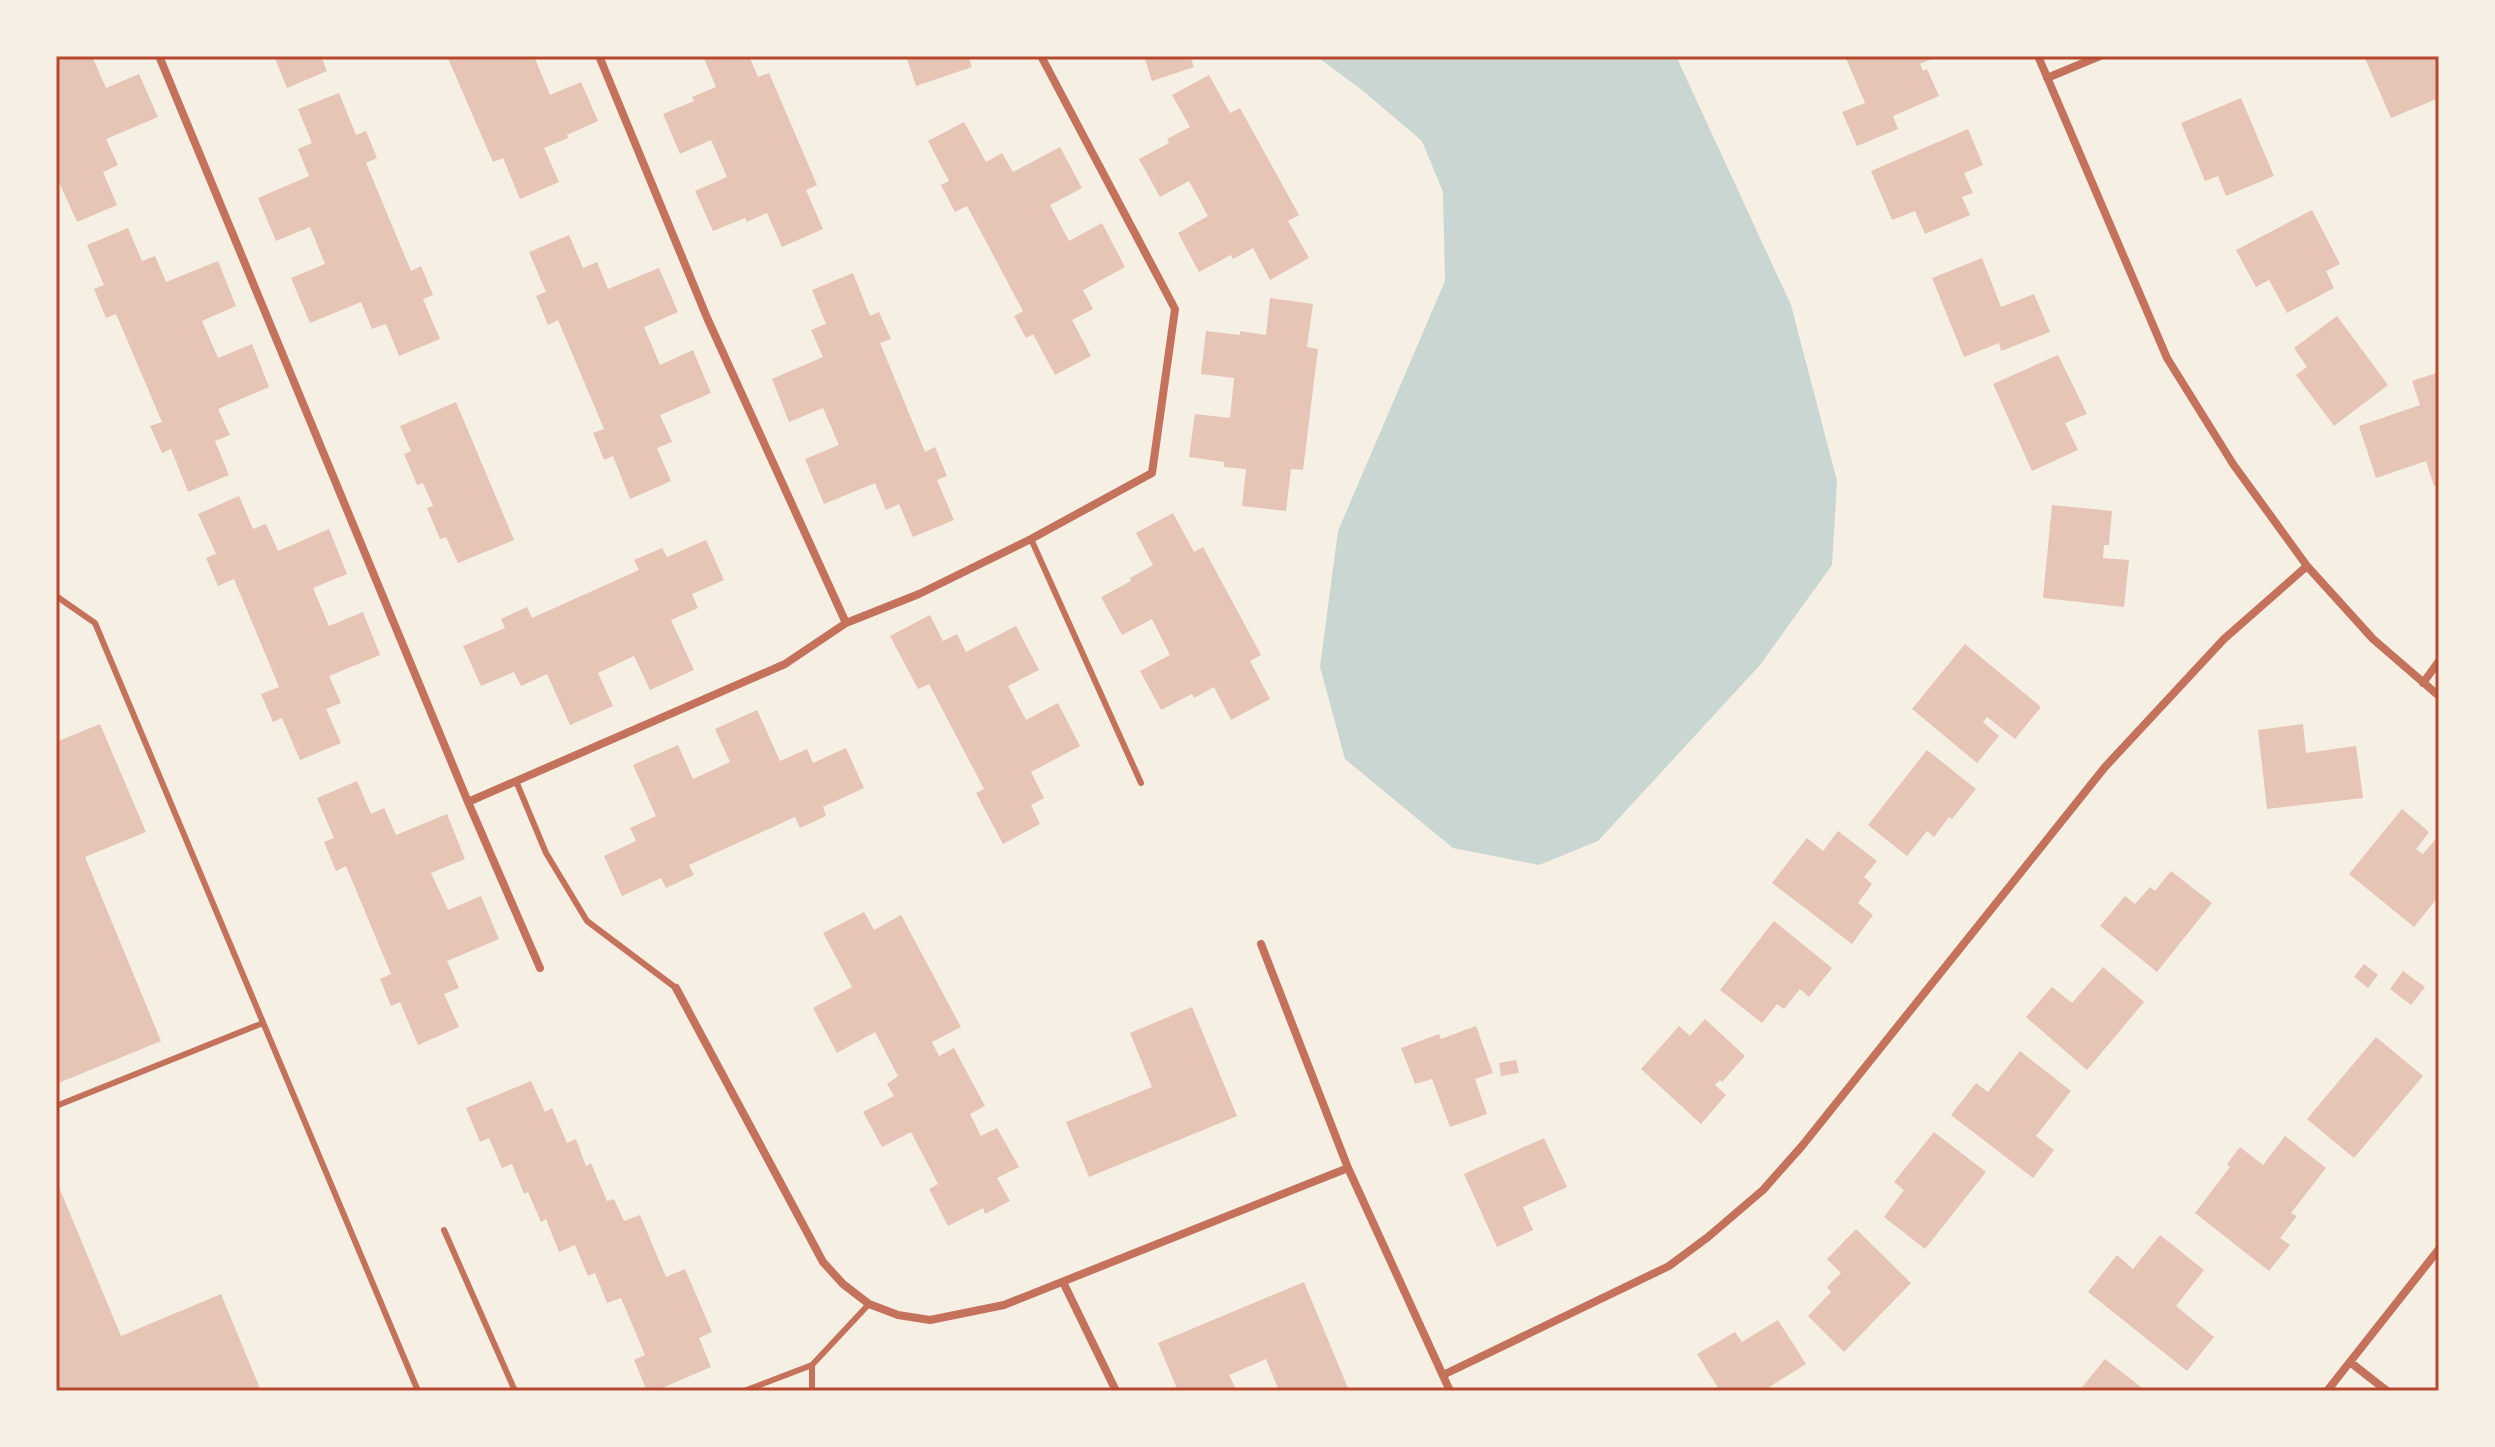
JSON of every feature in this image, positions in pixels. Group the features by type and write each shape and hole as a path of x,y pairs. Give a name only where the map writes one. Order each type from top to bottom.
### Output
{"street":[{"path":"159,56 468,802 540,968"},
{"path":"599,56 708,320 846,623"},
{"path":"468,802 785,664 846,623 919,594 1031,539 1152,473 1175,309 1041,56"},
{"path":"2038,56 2167,358 2233,464 2307,566 2373,639 2439,696"},
{"path":"2047,78 2100,56"},
{"path":"1443,1375 1669,1266 1763,1190 1802,1146 2105,767 2224,639 2307,566"},
{"path":"2423,683 2439,661"},
{"path":"1261,944 1348,1168 1450,1391"},
{"path":"676,988 823,1262 843,1284 869,1304 898,1315 930,1320 1004,1305 1348,1168"},
{"path":"2327,1391 2439,1249"},
{"path":"1063,1282 1116,1391"},
{"path":"2350,1362 2387,1391"}],"lane":[{"path":"1031,539 1141,783"},
{"path":"56,596 95,623 418,1391"},
{"path":"516,781 546,853 587,921 676,988"},
{"path":"56,1106 263,1023"},
{"path":"444,1230 515,1391"},
{"path":"744,1391 812,1365 869,1304"},
{"path":"812,1365 812,1391"}],"shaded area":[{"path":"1316,56 1676,56 1791,305 1837,481 1832,565 1760,665 1598,841 1539,865 1453,848 1345,759 1320,667 1338,531 1445,281 1443,192 1422,141"}],"building":[{"path":"56,56 92,56 106,88 139,74 158,117 106,139 118,165 103,172 117,205 77,222 56,181"},
{"path":"274,56 321,56 327,71 287,88"},
{"path":"447,56 534,56 550,95 581,82 598,121 544,148 559,182 520,199 503,158 493,162"},
{"path":"703,56 749,56 758,77 769,73 817,185 806,190 823,229 782,247 767,213 713,231 695,191 727,177 711,140 680,154 663,114 694,101 692,97 716,87"},
{"path":"906,56 968,56 972,67 916,86"},
{"path":"1144,56 1190,56 1194,67 1152,81"},
{"path":"1845,56 1938,56 1920,64 1923,71 1927,69 1939,96 1893,116 1898,129 1857,146 1842,112 1865,103"},
{"path":"2364,56 2439,56 2439,98 2391,118"},
{"path":"1209,75 1230,113 1240,108 1299,215 1288,221 1309,258 1270,280 1253,248 1233,259 1231,255 1199,272 1178,233 1208,216 1189,181 1160,197 1139,159 1190,127 1172,95"},
{"path":"339,93 356,135 366,131 377,158 366,163 411,271 421,266 433,295 423,299 440,339 399,356 386,324 372,329 361,302 310,323 291,278 325,264 310,227 276,241 258,198 309,176 298,149 312,143 298,109"},
{"path":"2241,98 2274,176 2226,196 2218,176 2205,181 2181,123"},
{"path":"964,122 986,162 1002,153 1013,172 1060,147 1082,188 1050,205 1069,241 1102,223 1125,267 1083,290 1093,309 1072,320 1091,356 1055,375 1033,334 1026,338 1014,316 1023,311 967,206 955,212 941,185 949,181 928,141"},
{"path":"1968,129 1983,165 1964,173 1973,193 1962,197 1970,215 1925,234 1915,211 1892,220 1871,171"},
{"path":"2312,210 2340,264 2326,271 2334,288 2287,313 2269,280 2256,287 2236,250"},
{"path":"128,228 142,261 155,256 166,282 218,261 236,306 202,321 218,358 252,344 269,387 218,409 230,435 215,441 229,475 188,492 171,449 162,453 150,426 162,422 116,314 106,318 94,289 104,285 87,245"},
{"path":"569,235 583,268 597,262 608,289 659,268 678,312 644,327 660,365 693,350 711,393 660,415 672,442 657,448 671,481 630,499 613,456 604,460 593,433 604,429 558,320 548,325 536,296 546,292 529,252"},
{"path":"1982,258 2001,307 2034,294 2050,332 2001,351 1999,343 1964,357 1932,278"},
{"path":"853,273 870,316 879,312 891,339 880,343 925,452 935,447 947,476 937,480 954,520 913,537 899,504 886,510 875,483 824,504 805,459 839,445 823,408 789,422 772,379 823,357 811,330 826,324 812,290"},
{"path":"1270,298 1313,304 1307,347 1318,349 1303,470 1291,469 1286,511 1242,506 1246,469 1224,467 1224,462 1189,457 1195,414 1230,418 1234,378 1201,374 1206,331 1266,335"},
{"path":"2337,316 2388,385 2334,426 2296,375 2307,367 2294,348"},
{"path":"2058,355 2087,414 2065,423 2078,450 2032,471 1993,384"},
{"path":"2439,372 2439,484 2434,486 2426,461 2376,478 2359,426 2420,405 2412,381"},
{"path":"456,402 514,540 458,563 446,537 440,539 427,508 433,506 423,483 417,485 404,454 411,451 400,426"},
{"path":"239,496 253,529 266,524 278,551 329,529 347,574 313,588 329,626 363,612 380,655 329,676 341,703 326,709 341,743 300,760 282,718 273,722 261,694 279,687 234,579 218,586 206,558 216,554 198,514"},
{"path":"2052,505 2112,511 2109,545 2104,545 2103,558 2129,560 2124,607 2043,598"},
{"path":"1173,513 1194,552 1203,547 1261,655 1250,661 1270,699 1231,720 1214,687 1161,710 1140,671 1170,655 1152,619 1122,635 1101,597 1153,565 1136,533"},
{"path":"706,540 724,580 692,594 698,608 671,620 694,670 650,690 634,656 598,673 613,706 570,725 547,674 521,686 514,672 481,686 463,646 505,628 501,619 527,607 532,618 639,570 634,560 662,548 667,557"},
{"path":"930,615 943,641 957,634 966,652 1016,626 1039,670 1008,686 1026,720 1058,703 1080,746 1031,772 1044,798 1031,805 1040,824 1003,844 976,793 984,789 929,684 918,689 890,636"},
{"path":"1965,644 2041,707 2015,739 1987,717 1983,722 1999,736 1977,763 1912,709"},
{"path":"757,710 780,761 807,749 813,763 846,748 864,788 823,807 826,816 800,828 795,817 689,865 694,875 666,888 661,878 622,896 604,856 636,841 630,828 656,816 633,765 678,745 693,779 730,762 715,729"},
{"path":"100,724 146,832 85,857 161,1041 56,1084 56,742"},
{"path":"2303,724 2306,753 2356,746 2363,798 2267,809 2258,730"},
{"path":"1927,750 1976,789 1934,837 1927,831 1907,856 1868,825"},
{"path":"357,781 371,814 384,808 396,835 447,814 465,859 431,873 448,910 481,896 499,939 447,961 459,988 444,994 459,1027 418,1045 400,1002 391,1006 380,979 391,974 346,866 336,871 324,842 334,838 317,798"},
{"path":"2402,809 2429,832 2416,849 2423,854 2439,835 2439,896 2414,927 2349,874"},
{"path":"1838,831 1877,861 1864,877 1872,884 1858,903 1873,915 1852,944 1772,883 1807,838 1823,851"},
{"path":"2171,871 2212,903 2157,972 2100,926 2125,896 2135,904 2150,887 2155,891"},
{"path":"864,912 874,930 901,915 961,1027 932,1042 939,1056 954,1048 985,1106 970,1114 981,1136 997,1128 1019,1167 997,1178 1010,1201 985,1214 983,1208 948,1226 929,1189 938,1184 911,1132 882,1147 863,1112 894,1096 887,1084 898,1076 875,1032 837,1053 813,1008 852,987 823,933"},
{"path":"1774,921 1832,968 1809,997 1800,989 1784,1009 1777,1004 1762,1023 1720,990"},
{"path":"2364,964 2378,975 2368,988 2354,977"},
{"path":"2103,967 2144,1002 2087,1070 2026,1017 2052,987 2072,1003"},
{"path":"2403,971 2425,987 2411,1005 2390,989"},
{"path":"1192,1007 1237,1116 1089,1177 1066,1122 1152,1087 1130,1033"},
{"path":"1705,1019 1745,1056 1722,1082 1720,1080 1715,1085 1726,1095 1701,1124 1641,1069 1679,1026 1690,1036"},
{"path":"1476,1026 1493,1073 1475,1079 1487,1114 1450,1127 1432,1079 1415,1084 1401,1048 1439,1034 1441,1039"},
{"path":"2376,1037 2423,1076 2354,1158 2307,1119"},
{"path":"2020,1051 2071,1091 2036,1136 2054,1150 2033,1178 1951,1115 1976,1083 1988,1092"},
{"path":"1516,1060 1519,1073 1501,1076 1499,1063"},
{"path":"531,1081 545,1112 552,1108 567,1143 576,1139 586,1166 591,1163 607,1201 614,1199 624,1221 640,1215 666,1277 685,1269 712,1332 699,1338 711,1367 655,1391 647,1391 634,1360 645,1355 621,1298 607,1303 595,1273 588,1276 575,1245 559,1252 546,1219 541,1222 528,1192 524,1194 512,1164 502,1168 489,1138 480,1142 466,1108"},
{"path":"1934,1132 1986,1172 1925,1249 1884,1217 1904,1190 1894,1182"},
{"path":"2285,1136 2326,1168 2291,1213 2297,1216 2280,1238 2290,1245 2269,1271 2195,1213 2230,1167 2227,1164 2240,1147 2263,1165"},
{"path":"1544,1138 1567,1187 1523,1207 1533,1230 1497,1247 1464,1174"},
{"path":"56,1180 121,1336 221,1294 261,1391 56,1391"},
{"path":"1856,1229 1911,1283 1844,1352 1808,1316 1831,1292 1827,1287 1841,1273 1827,1259"},
{"path":"2160,1235 2204,1270 2176,1306 2214,1337 2187,1371 2088,1292 2117,1255 2133,1269"},
{"path":"1304,1282 1348,1388 1340,1391 1279,1391 1266,1359 1229,1375 1237,1391 1178,1391 1158,1343"},
{"path":"1778,1320 1806,1364 1763,1391 1720,1391 1697,1354 1735,1332 1742,1342"},
{"path":"2105,1359 2146,1391 2079,1391"}]}
